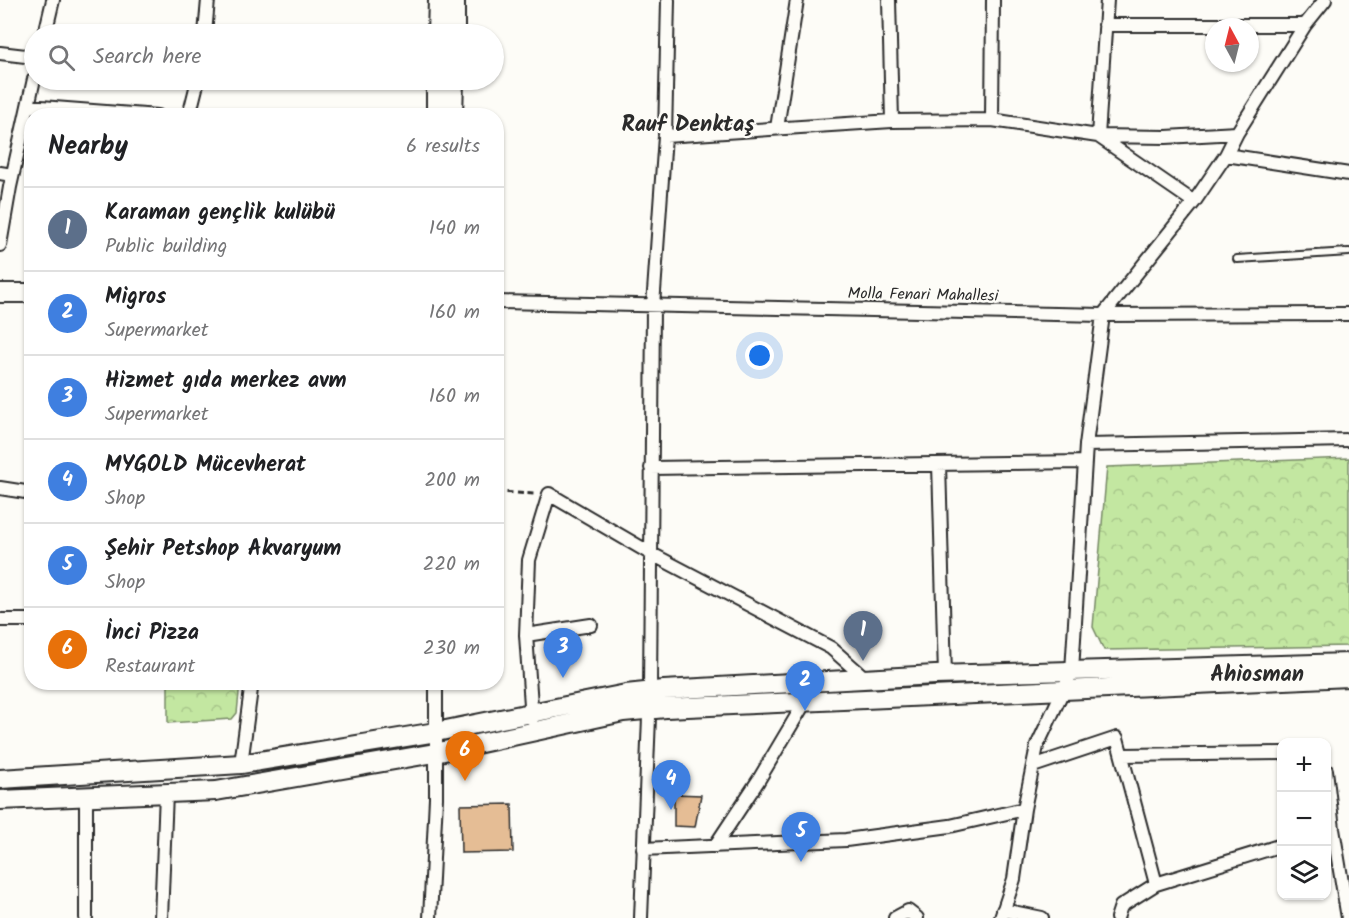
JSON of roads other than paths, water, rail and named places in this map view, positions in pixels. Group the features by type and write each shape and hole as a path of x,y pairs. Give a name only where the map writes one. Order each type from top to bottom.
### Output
{"main road":[{"path":"437,24 438,0"},
{"path":"455,0 455,24"},
{"path":"435,108 436,90"},
{"path":"453,108 454,90"},
{"path":"0,293 24,293"},
{"path":"0,779 241,764 436,732 623,711 650,700 866,679 1349,663"},
{"path":"650,700 805,702 1349,677"},
{"path":"0,800 216,791 435,753 532,722"}],"street":[{"path":"47,24 53,0"},
{"path":"206,24 207,0"},
{"path":"641,918 650,700 653,306 665,136 668,0"},
{"path":"777,128 797,0"},
{"path":"889,0 892,121"},
{"path":"992,120 993,0"},
{"path":"1098,136 1107,0"},
{"path":"1042,918 1002,914 1014,879 1024,809 1037,746 1072,671 1084,462 1103,315 1194,202 1226,155 1237,133 1305,25 1325,0"},
{"path":"1105,25 1305,25"},
{"path":"0,53 24,56"},
{"path":"32,90 28,106 54,108"},
{"path":"191,108 196,90"},
{"path":"0,245 6,174 24,118"},
{"path":"665,136 892,121 992,120 1098,136 1166,137 1237,133"},
{"path":"1098,136 1194,202"},
{"path":"1226,155 1349,174"},
{"name":"Molla Fenari Mahallesi","path":"504,302 1103,315 1349,314"},
{"path":"1086,445 1349,440"},
{"path":"651,468 1084,462"},
{"path":"939,464 945,675"},
{"path":"0,488 24,492"},
{"path":"532,722 526,635 529,560 549,494 650,553 831,648 866,679"},
{"path":"0,620 24,620"},
{"path":"526,635 591,625"},
{"path":"241,764 251,690"},
{"path":"430,918 436,798 436,690"},
{"path":"715,846 758,781 805,702"},
{"path":"1033,766 1117,738 1156,884"},
{"path":"1122,755 1277,753"},
{"path":"161,918 166,793"},
{"path":"86,797 86,918"},
{"path":"643,849 846,840 950,826 1024,809"},
{"path":"1331,835 1348,918"},
{"path":"1117,918 1120,906 1156,884 1278,846"},
{"path":"895,918 908,911 917,918"}],"lane":[{"path":"1237,259 1349,252"}],"place":[{"name":"Karaman gençlik kulübü","path":"863,661"},
{"name":"Hizmet gıda merkez avm","path":"563,678"},
{"name":"Migros","path":"805,711"},
{"name":"İnci Pizza","path":"465,781"},
{"name":"MYGOLD Mücevherat","path":"671,810"},
{"name":"Şehir Petshop Akvaryum","path":"801,862"}],"district":[{"name":"Rauf Denktaş","path":"688,125"},
{"name":"Ahiosman","path":"1257,675"}]}
